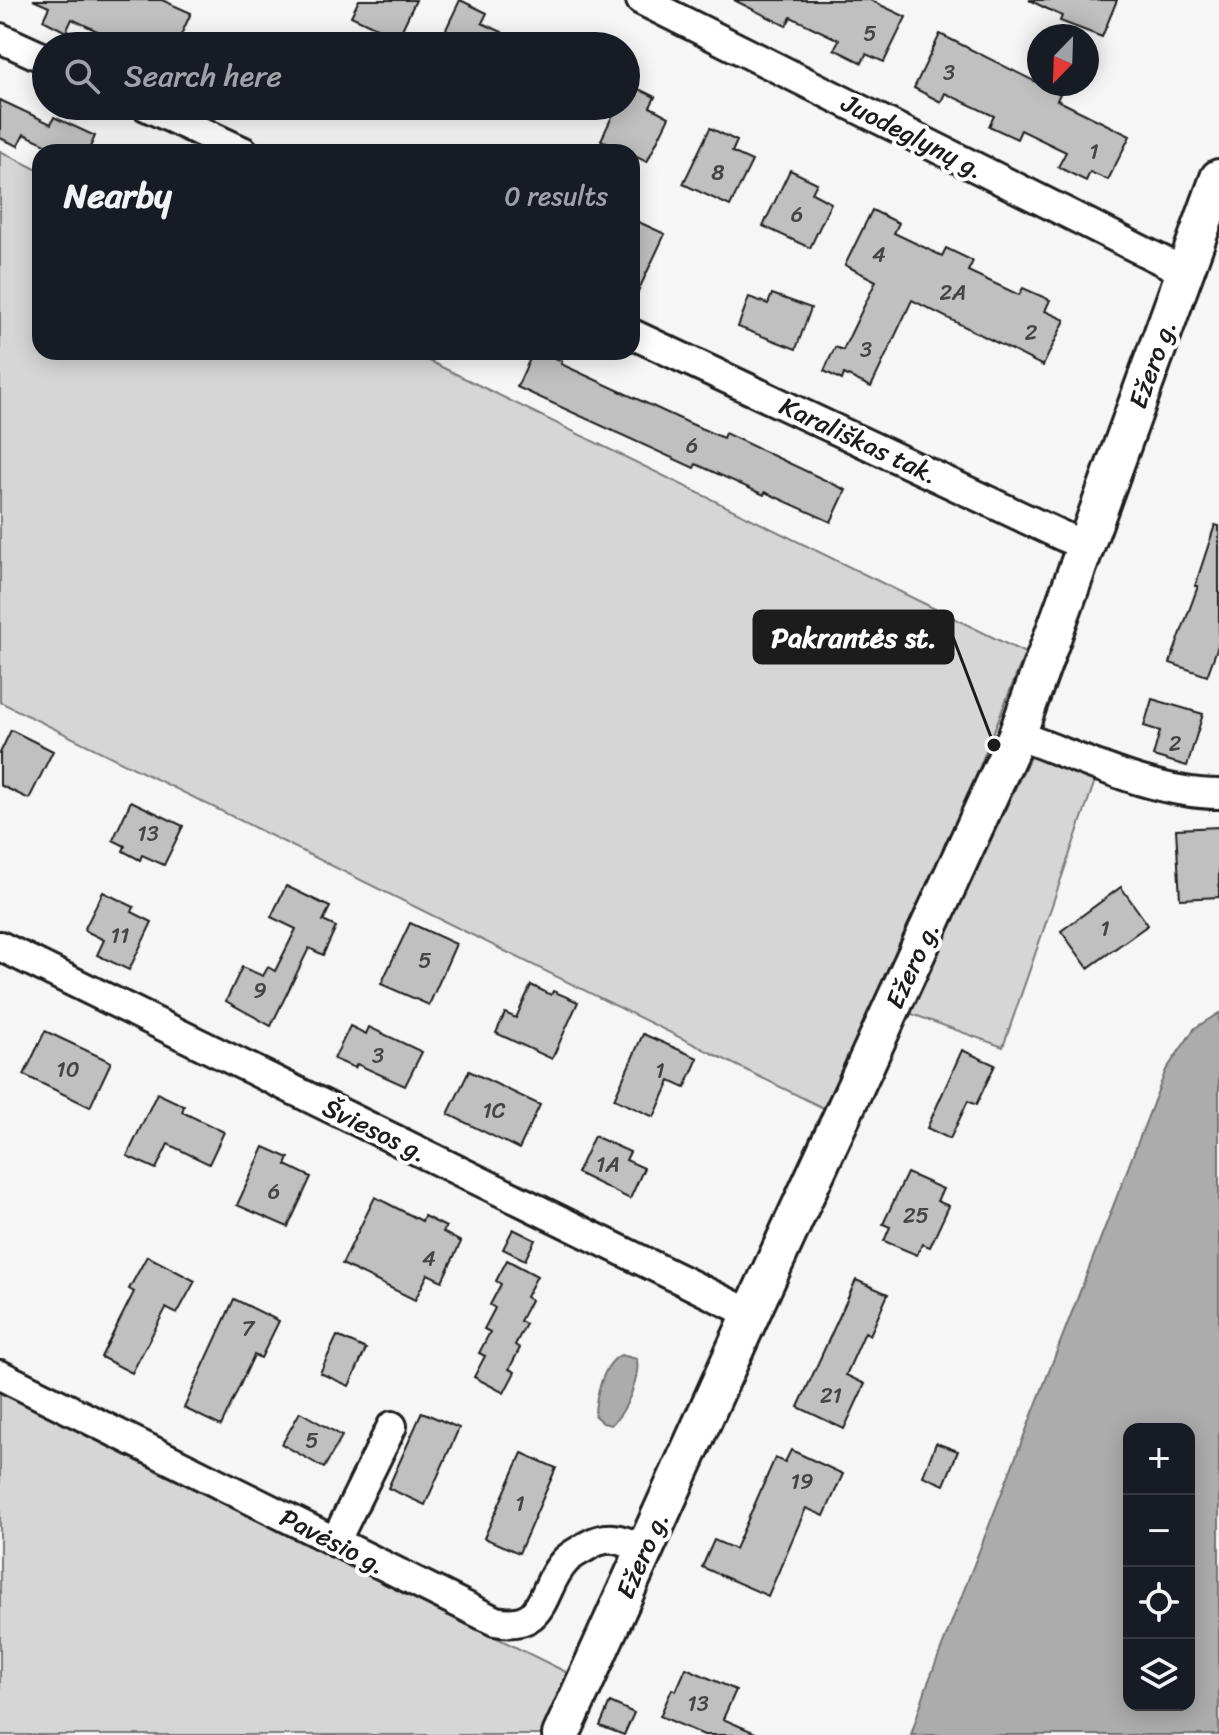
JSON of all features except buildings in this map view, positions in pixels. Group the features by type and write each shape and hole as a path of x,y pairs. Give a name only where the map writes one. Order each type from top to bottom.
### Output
{"main road":[{"name":"Ežero g.","path":"561,1735 1017,735 1219,178"}],"street":[{"name":"Juodeglynų g.","path":"641,0 1185,272"},
{"path":"0,38 32,53"},
{"path":"176,120 227,144"},
{"name":"Karališkas tak.","path":"640,338 1086,547"},
{"path":"1017,735 1135,778 1177,789 1218,791"},
{"name":"Šviesos g.","path":"0,946 751,1314"},
{"name":"Pavėsio g.","path":"0,1375 488,1618 506,1623 526,1620 535,1614 567,1558 598,1539 616,1538 645,1549"},
{"path":"335,1542 392,1426"}],"shaded area":[{"path":"0,151 32,167 32,360 427,360 1025,653 952,836 825,1109 0,702"},
{"path":"1031,755 1097,775 1003,1047 909,1013"},
{"path":"1219,1013 1219,1735 911,1735 926,1688 1166,1070 1195,1028"},
{"path":"621,1355 637,1359 636,1376 627,1404 611,1425 595,1416 597,1400 609,1365"},
{"path":"0,1392 570,1674 541,1735 0,1735"}],"place":[{"name":"Pakrantės st.","path":"994,745"}]}
